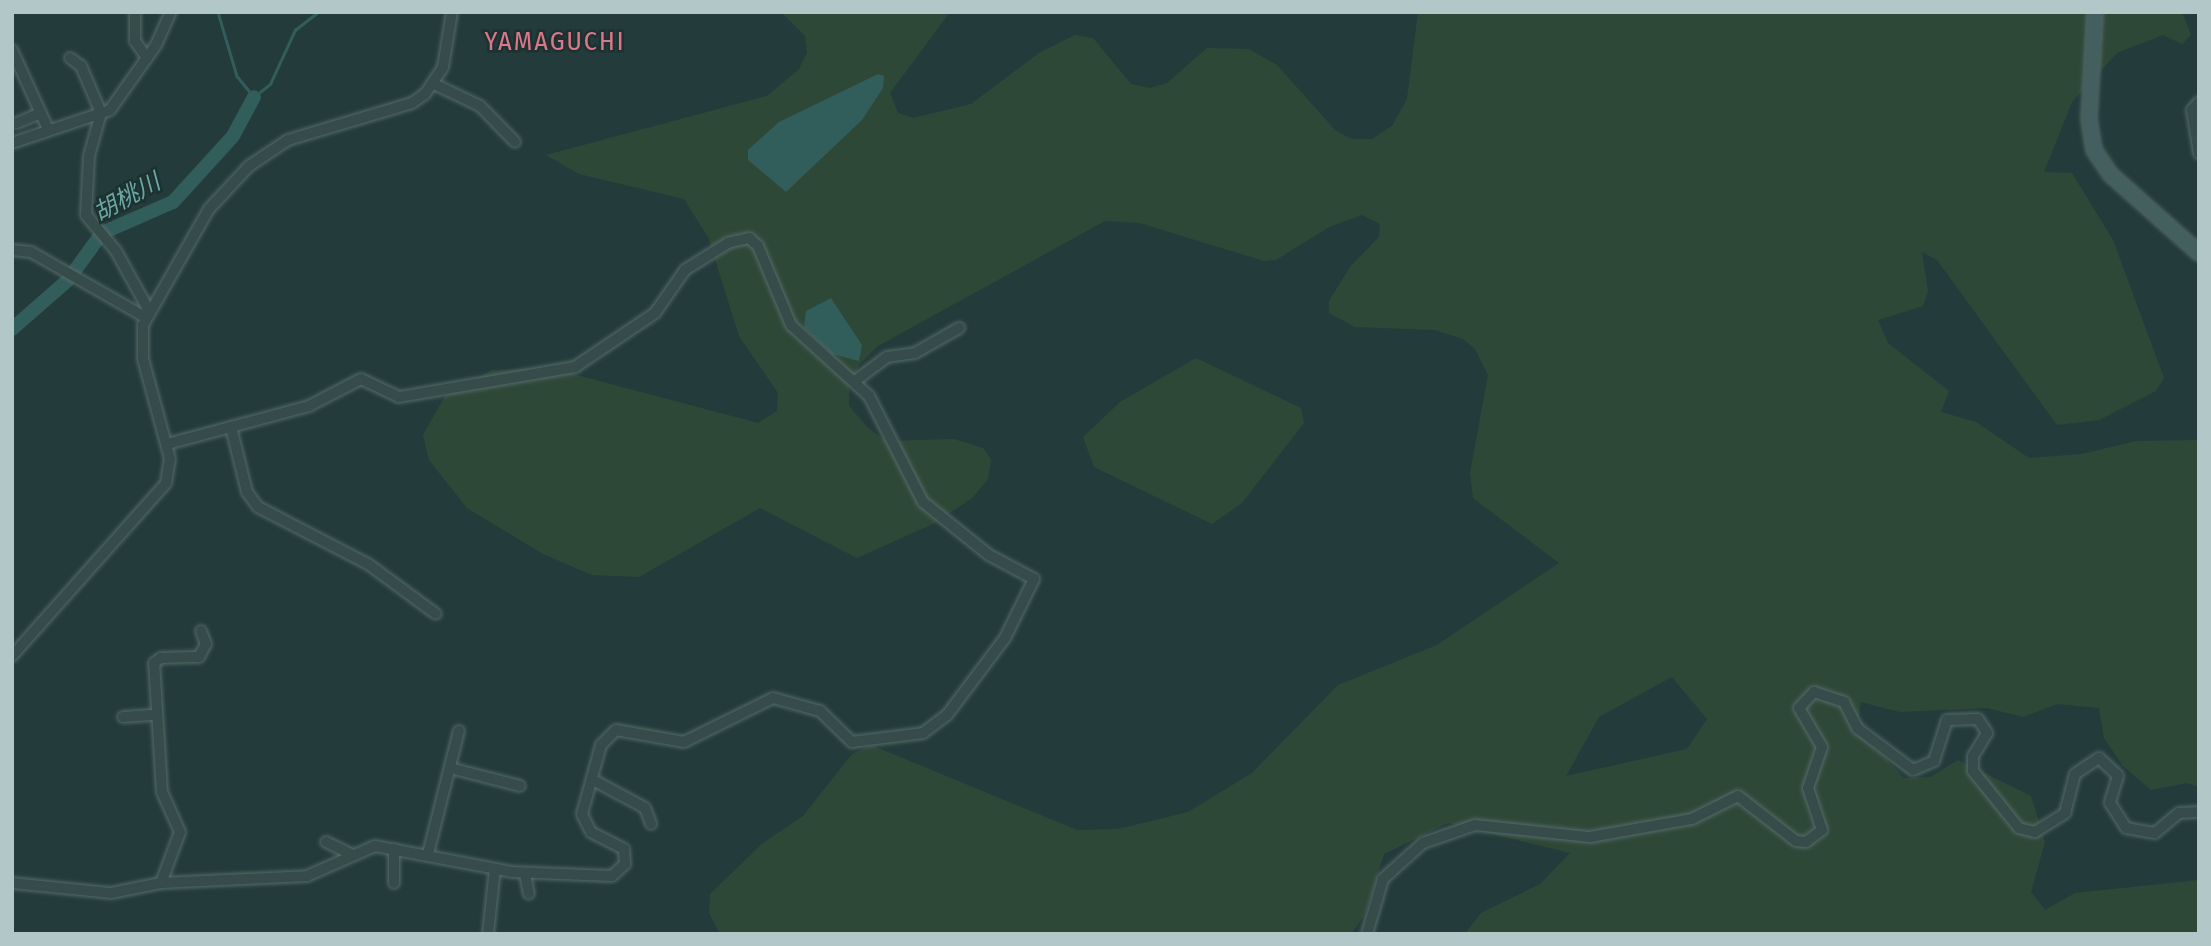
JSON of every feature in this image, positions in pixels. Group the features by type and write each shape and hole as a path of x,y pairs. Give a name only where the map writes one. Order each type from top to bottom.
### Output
{"main road":[{"path":"2095,12 2089,108 2094,150 2111,174 2199,253"}],"street":[{"path":"135,12 135,41 147,58"},
{"path":"12,143 101,113 118,103 147,58 171,12"},
{"path":"12,656 157,497 169,475 167,444 141,349 146,313 215,200 256,160 306,131 412,103 434,84 443,67 453,12"},
{"path":"12,50 48,129"},
{"path":"70,58 81,65 101,113 84,209 146,313"},
{"path":"434,84 480,106 515,142"},
{"path":"2199,102 2192,125 2199,153"},
{"path":"17,123 41,113"},
{"path":"12,883 111,893 161,883 307,876 369,846 428,854 525,874 612,876 622,869 626,859 621,845 591,832 582,820 601,745 616,730 684,742 774,698 820,711 852,743 923,733 947,715 1005,638 1034,579 989,555 923,502 869,396 855,381 797,334 775,295 758,246 743,237 685,270 655,313 575,367 399,397 361,379 309,406 167,444"},
{"path":"12,250 31,252 77,279 146,313"},
{"path":"855,381 890,355 915,353 959,327"},
{"path":"231,427 247,492 258,506 368,564 436,614"},
{"path":"161,883 180,832 165,806 155,715 154,663 161,658 199,657 206,644 201,631"},
{"path":"1367,934 1377,892 1388,874 1423,843 1475,825 1590,837 1692,820 1738,796 1796,841 1806,842 1822,827 1808,788 1822,747 1799,708 1814,692 1844,702 1857,728 1913,770 1934,761 1947,720 1978,719 1986,738 1973,756 1973,771 2019,828 2035,832 2064,813 2075,774 2099,758 2118,776 2110,803 2126,828 2155,832 2179,813 2199,812"},
{"path":"123,717 155,715"},
{"path":"428,854 459,731"},
{"path":"450,768 520,786"},
{"path":"593,779 645,808 651,824"},
{"path":"326,842 353,855"},
{"path":"394,849 394,883"},
{"path":"488,934 495,869"},
{"path":"525,874 529,894"}],"green space":[{"path":"781,12 950,12 890,93 898,113 913,118 971,104 1039,53 1075,35 1093,38 1131,84 1150,88 1167,83 1207,48 1249,49 1277,65 1336,131 1352,139 1372,139 1392,126 1407,99 1418,12 2182,12 2191,35 2182,44 2163,35 2117,53 2072,102 2044,172 2072,173 2113,240 2164,378 2156,391 2099,420 2057,425 1937,260 1922,252 1928,291 1923,306 1878,320 1888,343 1949,391 1941,412 1976,422 2029,458 2082,454 2136,441 2199,440 2199,787 2187,783 2151,790 2123,766 2104,738 2099,708 2057,704 2023,717 1987,708 1900,712 1861,702 1857,728 1904,778 1930,777 1958,760 2031,796 2045,842 2031,892 2045,910 2075,893 2199,880 2199,934 1465,934 1481,913 1540,884 1570,853 1448,823 1384,854 1364,916 1351,934 720,934 709,913 710,894 763,843 803,816 852,754 871,745 1077,830 1118,829 1188,812 1252,773 1338,685 1437,645 1559,563 1473,498 1470,473 1488,375 1475,349 1463,339 1435,330 1355,327 1329,313 1329,301 1350,267 1379,237 1380,224 1362,215 1329,227 1276,260 1264,261 1140,223 1105,221 878,346 859,365 849,389 849,406 868,428 886,441 954,439 983,448 991,459 988,479 972,498 935,523 857,558 760,508 639,577 592,575 543,554 467,508 429,460 423,435 445,396 492,370 550,368 758,423 777,411 778,393 739,336 708,237 684,199 579,174 546,155 767,96 799,69 807,53 805,36","holes":["1672,677 1707,719 1687,749 1566,776 1599,717"]},
{"path":"1196,358 1301,408 1304,423 1242,503 1212,524 1094,467 1083,437 1120,402"}],"water":[{"path":"878,74 884,76 883,88 862,120 786,192 748,160 748,150 779,122"},
{"path":"831,298 862,345 859,361 832,354 804,327 806,311"}],"waterway":[{"path":"218,12 237,76 254,97 270,84 295,30 318,12"},
{"name":"胡桃川","path":"12,329 68,280 102,233 173,202 233,136 254,97"}],"district":[{"name":"YAMAGUCHI","path":"555,42"}]}
